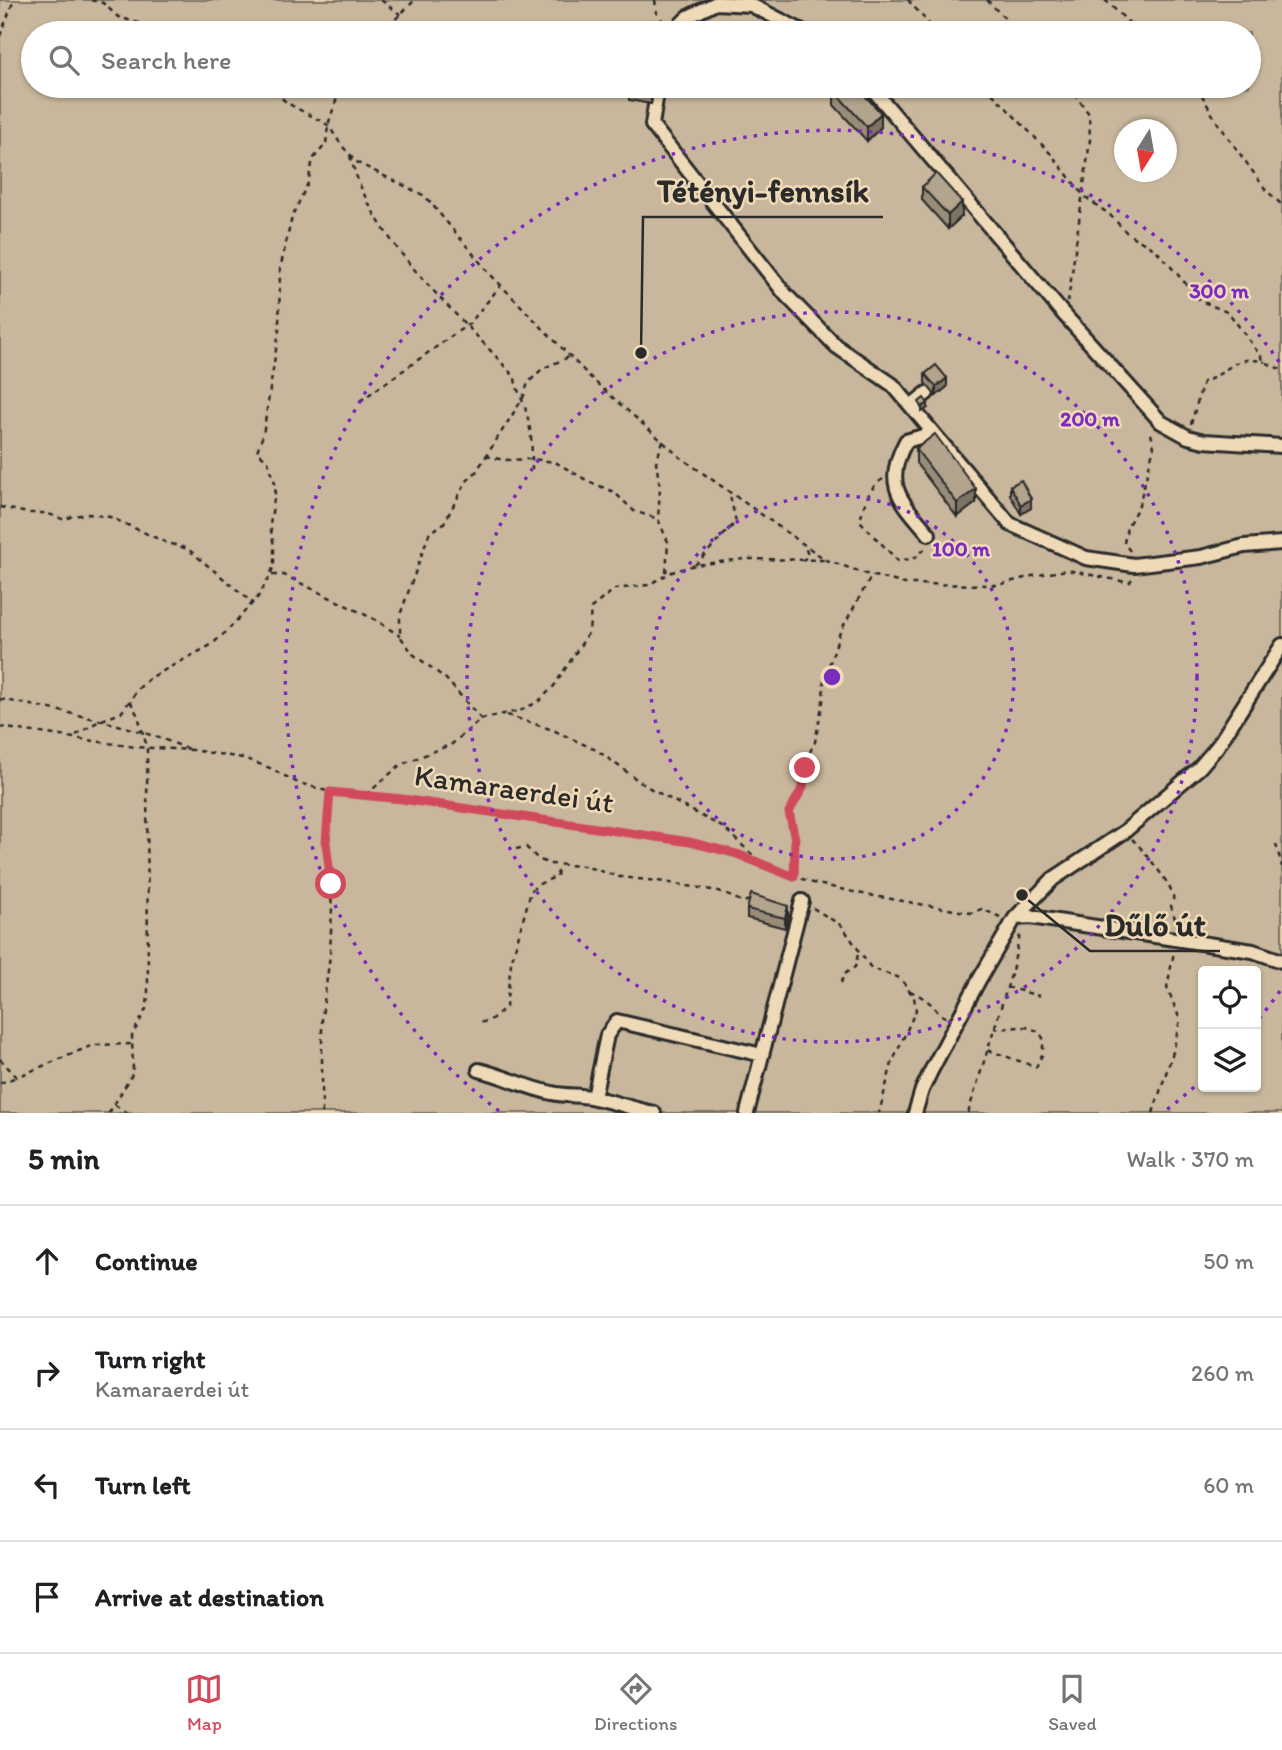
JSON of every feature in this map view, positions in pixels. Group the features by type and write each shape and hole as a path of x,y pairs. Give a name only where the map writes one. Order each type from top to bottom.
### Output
{"street":[{"path":"684,21 716,3 751,5 782,21"},
{"path":"656,98 652,125 786,295 836,346 893,385 1010,524 1086,558 1133,565 1201,557 1244,546 1282,543"},
{"path":"880,98 1066,317 1161,422 1188,437 1217,444 1282,446"},
{"path":"911,406 927,393"},
{"path":"929,534 896,493 895,472 899,453 906,441 923,436 939,440"},
{"path":"915,1113 931,1071 1015,918 1053,879 1124,832 1199,768 1217,747 1282,645"},
{"path":"747,1113 806,903"},
{"path":"1015,918 1031,916 1253,951 1282,961"},
{"path":"594,1098 607,1035 617,1021 762,1055"},
{"path":"479,1070 555,1094 594,1098 654,1113"}],"path":[{"path":"0,36 14,0"},
{"path":"91,0 103,3 118,17 132,21"},
{"path":"381,0 401,15"},
{"path":"405,0 408,7"},
{"path":"395,21 415,0"},
{"path":"656,0 657,13 663,21"},
{"path":"908,0 926,21"},
{"path":"987,0 1007,21"},
{"path":"1105,0 1127,21"},
{"path":"281,98 328,125 358,163 425,196 501,285 571,356 663,442 680,457 826,560 905,584 998,585 1067,570 1130,582 1136,573 1130,552 1124,543 1127,527 1139,505 1154,447 1150,429 1151,411"},
{"path":"75,736 99,721 121,713 150,678 211,645 253,603 271,575 274,546 270,525 276,486 268,461 257,451 263,435 279,330 280,269 292,217 308,184 313,159 326,144 328,125 337,98"},
{"path":"997,98 1051,154 1084,196 1110,215 1128,234 1156,250 1201,301 1229,313 1265,362"},
{"path":"1066,317 1090,140 1089,114 1078,98"},
{"path":"1205,98 1223,129 1266,190 1282,205"},
{"path":"350,156 357,182 392,243 412,269 515,378 531,433 532,470"},
{"path":"360,401 467,326 501,285"},
{"path":"400,636 400,615 429,534 444,523 466,482 476,472 523,398 528,383 542,369 571,356"},
{"path":"1188,437 1203,382 1214,378 1228,365 1241,360 1265,362 1282,370"},
{"path":"663,442 656,462 660,488 658,519 668,542 666,575"},
{"path":"486,456 503,460 532,459 555,462 614,492 634,511 658,519"},
{"path":"895,472 875,484 865,503 860,521 898,561 915,558 932,542 929,534"},
{"path":"695,565 736,522 729,491"},
{"path":"0,507 28,513 46,513 65,520 72,516 89,514 110,517 165,542 188,549 253,603"},
{"path":"803,561 808,556 804,544"},
{"path":"366,795 400,765 452,744 481,719 533,705 554,686 589,632 591,608 615,589 648,585 666,575 695,565 744,559 826,560"},
{"path":"271,575 284,575 376,620 400,636 413,654 446,679 481,719"},
{"path":"794,877 795,839 789,812 803,787 807,758 816,742 824,681 840,632 872,575"},
{"path":"0,699 99,721 191,750"},
{"path":"109,1113 133,1073 131,1044 148,998 147,747 138,716 130,701"},
{"path":"503,714 553,730 598,751 646,786 724,828 764,866"},
{"name":"Kamaraerdei út","path":"0,727 243,758 296,782 330,792 690,842 737,854 794,877 903,903 971,913 982,909 1000,917 1015,918"},
{"path":"322,1113 322,1017 330,955 332,908 326,842 330,792"},
{"path":"1124,832 1143,849 1172,891 1174,900 1171,906 1177,923 1177,939 1167,987 1180,1020 1173,1052 1153,1113"},
{"path":"1276,844 1282,867"},
{"path":"516,849 526,847 538,859 558,866 592,867 620,877 718,891 743,902 757,898"},
{"path":"481,1022 488,1022 506,1007 511,963 531,891 537,885 557,876 558,866"},
{"path":"806,903 842,926 872,968 900,978 914,998 916,1010 892,1063 879,1113"},
{"path":"968,1113 1024,928"},
{"path":"841,983 844,974 855,967 859,950"},
{"path":"1007,987 1039,996"},
{"path":"910,991 946,1017"},
{"path":"987,1049 1036,1067 1043,1053 1043,1038 1035,1029 994,1028"},
{"path":"0,1083 82,1048 131,1044"},
{"path":"0,1059 17,1077"},
{"path":"115,1105 127,1113"}],"shaded area":[{"path":"0,0 1282,0 1282,1113 0,1113"}],"building":[{"path":"840,98 867,98 881,113 867,127"},
{"path":"936,173 962,202 948,215 922,187"},
{"path":"936,365 947,378 936,387 925,374"},
{"path":"924,398 928,403 922,407 919,402"},
{"path":"935,434 976,489 957,503 916,449"},
{"path":"1021,480 1031,499 1021,505 1010,486"},
{"path":"751,894 788,906 785,918 747,909"}],"place":[{"name":"Tétényi-fennsík","path":"641,353"},
{"name":"Dűlő út","path":"1022,895"}],"route":[{"path":"331,884 326,842 330,792 402,799 474,812 690,842 737,854 794,877 795,839 789,812 803,787 805,768"}]}
